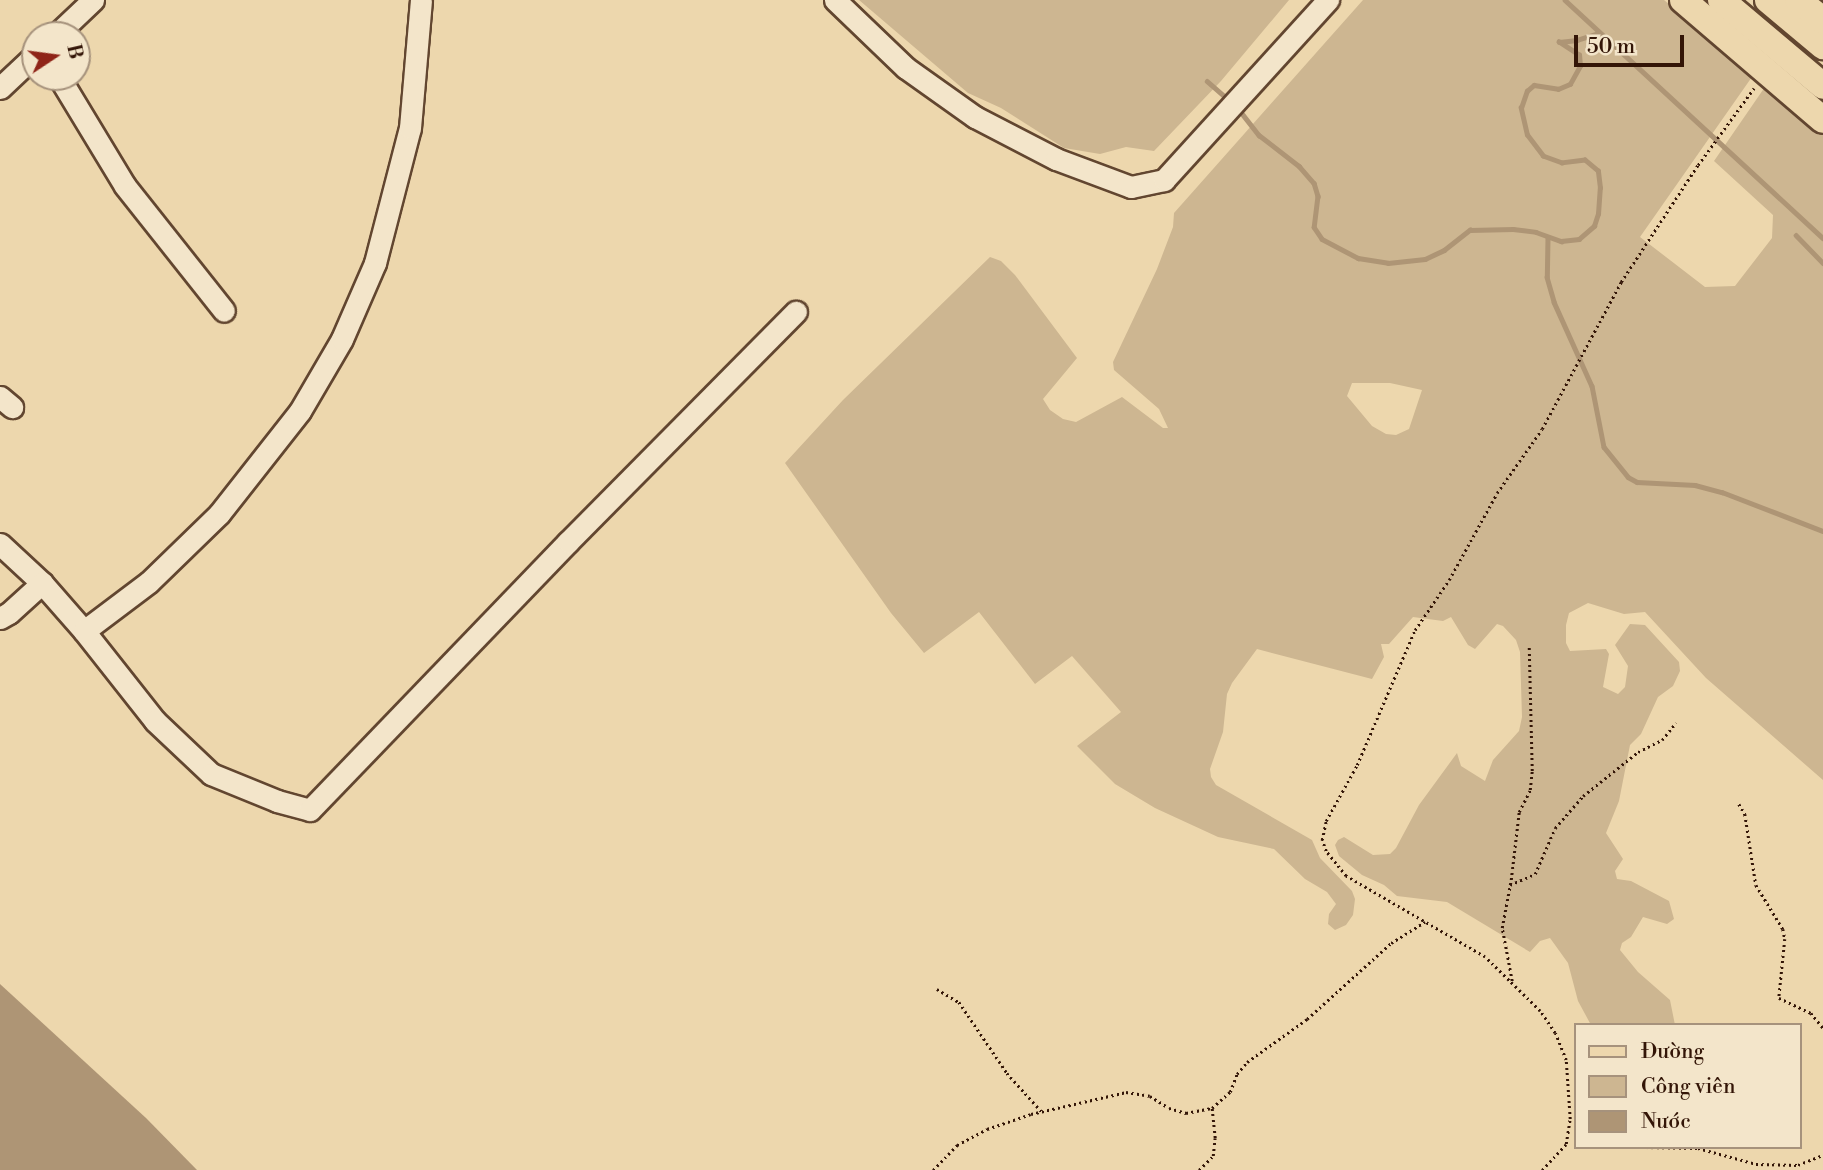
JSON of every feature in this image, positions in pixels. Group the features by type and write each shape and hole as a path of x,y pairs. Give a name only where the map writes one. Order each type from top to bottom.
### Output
{"main road":[{"path":"1683,0 1823,120"},
{"path":"1721,0 1823,86"},
{"path":"1768,0 1823,46"},
{"path":"1798,0 1823,20"}],"street":[{"path":"71,21 93,0"},
{"path":"84,631 149,582 219,514 300,411 342,340 375,263 410,128 421,0"},
{"path":"835,0 906,68 975,117 1056,159 1131,187 1164,180 1328,0"},
{"path":"0,88 21,68"},
{"path":"67,91 125,186 224,311"},
{"path":"0,544 42,583 155,721 211,774 277,801 310,810 568,542 796,312"},
{"path":"0,618 42,583"}],"path":[{"path":"1542,1170 1566,1144 1570,1124 1566,1060 1559,1042 1540,1011 1485,957 1346,876 1326,851 1322,839 1326,821 1357,765 1415,630 1449,580 1497,493 1542,429 1621,282 1698,165 1767,72"},
{"path":"1513,983 1502,928 1519,812 1530,790 1532,771 1530,646"},
{"path":"1510,885 1535,874 1555,828 1583,796 1638,752 1662,740 1676,723"},
{"path":"1739,804 1745,814 1756,885 1783,929 1785,939 1779,998 1811,1013 1823,1028"},
{"path":"933,1170 947,1154 972,1136 999,1124 1126,1092 1150,1096 1169,1108 1186,1113 1212,1108 1230,1092 1237,1074 1247,1062 1307,1019 1391,943 1425,922"},
{"path":"937,989 959,1002 1007,1073 1042,1112"},
{"path":"1199,1170 1213,1156 1215,1138 1212,1108"},
{"path":"1570,1124 1574,1125"},
{"path":"1702,1149 1756,1164 1798,1164 1823,1155"}],"green space":[{"path":"859,0 1289,0 1221,81 1154,151 1126,147 1100,154 1064,148 1001,108 968,93"},
{"path":"1363,0 1664,0 1754,74 1640,237 1705,287 1735,286 1772,238 1773,215 1714,161 1767,84 1823,132 1823,780 1706,678 1645,612 1624,614 1588,603 1569,613 1566,625 1566,643 1570,651 1606,649 1609,654 1603,687 1618,694 1625,687 1628,666 1615,645 1630,624 1645,625 1679,662 1680,671 1673,686 1658,697 1641,734 1630,745 1619,801 1606,833 1623,859 1615,871 1617,879 1631,881 1669,901 1674,919 1667,924 1643,917 1631,937 1622,943 1620,950 1638,972 1670,1000 1675,1023 1590,1023 1578,1001 1568,963 1550,938 1540,941 1530,952 1447,902 1397,896 1384,885 1362,875 1339,856 1335,845 1344,837 1373,855 1390,854 1396,848 1419,805 1457,753 1461,766 1485,781 1493,760 1519,731 1522,717 1520,652 1516,640 1503,626 1497,624 1475,649 1468,645 1451,617 1443,621 1413,617 1389,644 1381,644 1384,657 1372,679 1257,649 1232,683 1227,694 1223,732 1210,769 1211,777 1216,785 1312,840 1320,858 1352,891 1355,899 1353,915 1346,925 1335,930 1328,924 1329,914 1336,904 1327,892 1305,879 1274,849 1218,837 1155,808 1115,784 1077,746 1121,712 1072,656 1035,684 979,612 924,653 891,613 785,463 843,400 990,257 1001,261 1015,275 1077,358 1043,399 1050,410 1063,419 1076,422 1122,397 1163,428 1168,428 1159,409 1114,370 1113,362 1157,269 1173,227 1174,213","holes":["1352,383 1390,383 1422,390 1409,429 1396,435 1386,434 1372,426 1347,396"]}],"water":[{"path":"0,984 146,1118 197,1170 0,1170"}],"waterway":[{"path":"1565,0 1823,238"},
{"path":"1237,107 1259,135 1299,166 1314,183 1318,196 1314,227 1322,239 1358,258 1388,263 1425,259 1444,250 1470,230 1513,229 1536,232 1561,241 1579,239 1594,226 1598,214 1598,171 1585,160 1562,163 1543,156 1527,135 1521,108 1527,91 1534,85 1558,89 1570,84 1580,66 1579,55 1559,42 1598,33"},
{"path":"1207,81 1228,99"},
{"path":"1796,235 1823,263"},
{"path":"1548,238 1547,277 1554,302 1592,386 1604,447 1628,477 1637,482 1695,485 1722,492 1823,531"}]}
